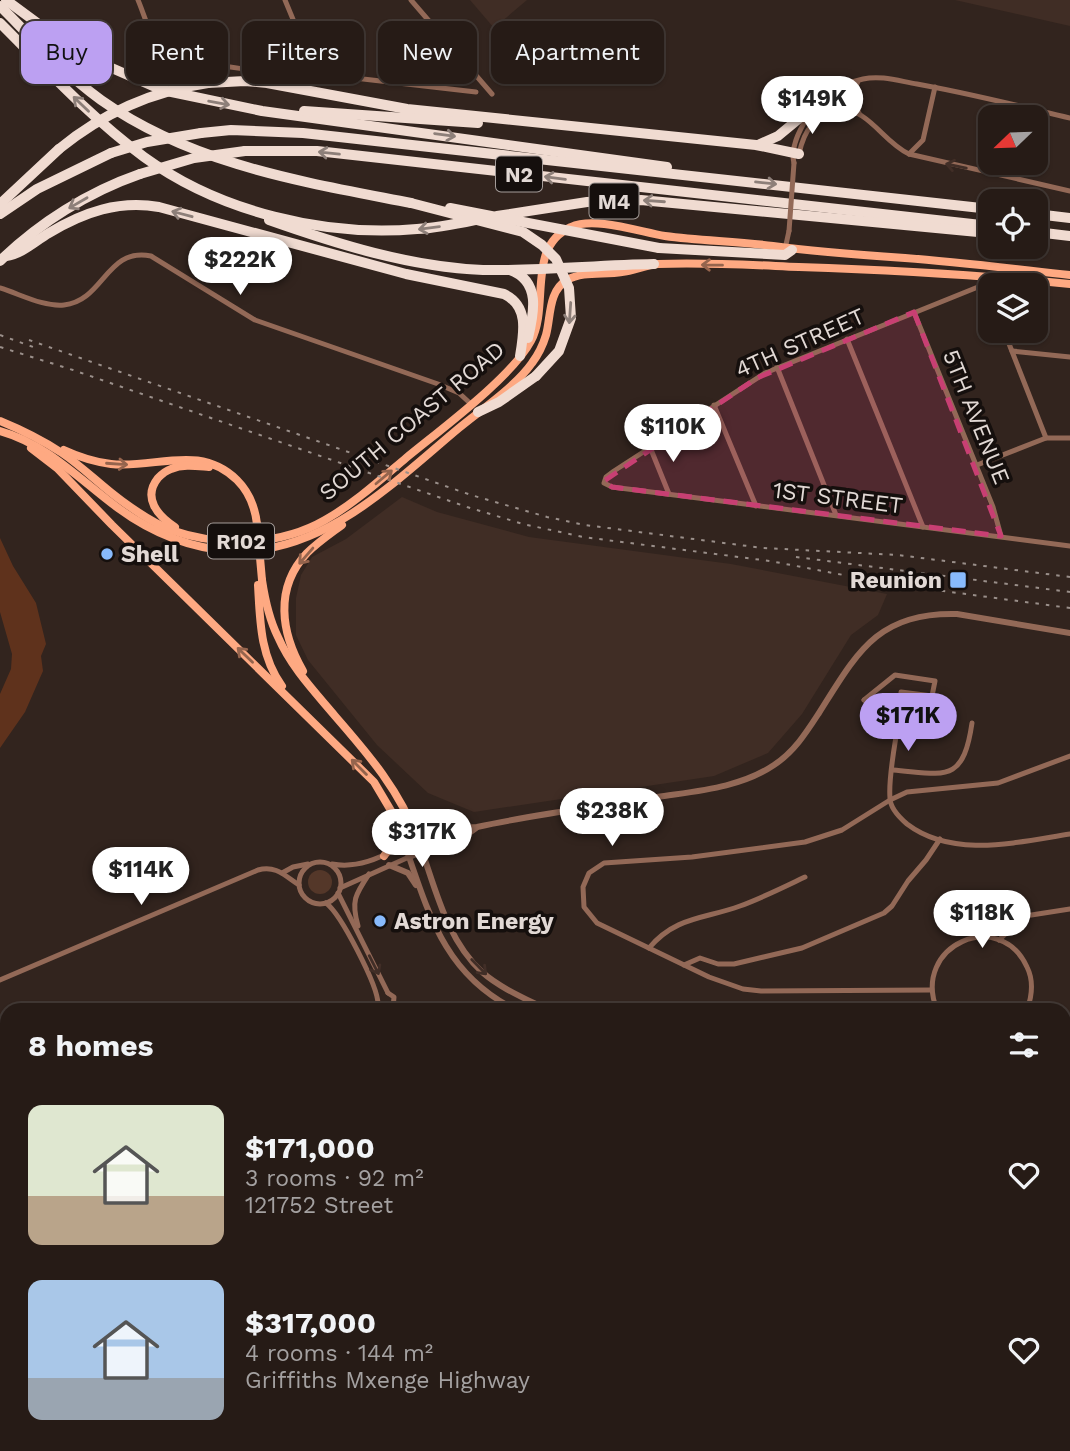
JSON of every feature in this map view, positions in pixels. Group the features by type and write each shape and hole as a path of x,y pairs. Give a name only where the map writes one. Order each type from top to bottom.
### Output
{"highway":[{"path":"6,0 67,45 162,90 286,114 649,163 698,176"},
{"path":"0,6 69,74 100,99 158,133 235,165 411,203 515,229 537,241 556,259 567,282 571,318 568,331 559,351 536,376 499,402 478,412"},
{"name":"M4","path":"0,23 81,104 147,159 192,185 240,206 304,223 373,230 436,228 566,205 641,200 978,232"},
{"path":"0,204 87,127 128,104 182,87 236,81 267,83 397,107 756,145 795,157"},
{"path":"756,145 778,136 813,107"},
{"path":"286,114 307,111 575,127"},
{"name":"N2","path":"0,214 37,189 111,153 147,142 201,133 269,131 978,208"},
{"name":"N2","path":"3,258 48,222 77,204 140,174 194,158 245,151 317,151 978,228"},
{"path":"411,203 659,248 788,257"},
{"path":"3,258 16,254 52,231 110,206 140,204 159,207 406,274 508,296 519,307 523,320 523,352"},
{"path":"240,206 264,218 364,251 459,268"},
{"path":"1048,215 1070,218"},
{"path":"1048,233 1070,236"},
{"path":"343,256 431,269 508,270 654,264"},
{"path":"508,270 522,276 533,293 533,313 523,352"}],"main road":[{"name":"SOUTH COAST ROAD","path":"0,422 30,434 64,454 136,511 170,529 216,540 251,540 287,535 315,525 358,498 471,404 523,352 537,324 542,268 547,250 557,236 571,227 589,223 788,257 1070,284"},
{"name":"SOUTH COAST ROAD","path":"0,433 28,442 47,452 119,509 157,533 189,544 221,550 278,546 313,535 345,518 396,481 522,374 540,351 554,294 561,284 575,276 624,272 654,264 788,257 958,263 1070,275"},
{"path":"0,433 29,446 57,468 374,782 396,820 405,845"},
{"path":"30,434 76,456 112,464 135,465 183,459 217,465 242,486 255,511 261,626 266,656 277,679 294,703"},
{"path":"187,534 161,517 154,508 151,497 152,486 164,471 181,466 209,467 222,473 242,490 255,524"},
{"path":"396,481 306,555 297,567 287,591 284,613 288,643 307,678 397,794 418,840"},
{"path":"259,579 270,618 285,653 334,714"},
{"path":"384,856 396,839 396,820"}],"street":[{"path":"138,0 157,46 164,52 198,61 242,67"},
{"path":"285,0 294,21"},
{"path":"411,0 492,94"},
{"path":"788,257 795,157 800,130 813,107 840,88 859,80 879,78 935,87 1070,118"},
{"path":"364,79 476,92"},
{"path":"859,80 852,97 859,113 909,155 1070,191"},
{"path":"909,155 923,140 935,87"},
{"path":"795,157 805,133 819,117 836,111 859,113"},
{"path":"0,288 62,306 85,298 120,261 135,254 151,256 255,320 453,390 478,412"},
{"name":"4TH STREET","path":"604,483 608,475 746,384 777,368 978,287"},
{"name":"5TH AVENUE","path":"914,312 977,465 1001,536"},
{"path":"847,339 922,527"},
{"path":"1009,343 1046,438"},
{"path":"1012,351 1070,357"},
{"path":"777,368 836,515"},
{"path":"714,405 756,506"},
{"path":"977,465 1046,438 1069,435"},
{"path":"650,447 669,494"},
{"name":"1ST STREET","path":"604,483 611,487 1070,546"},
{"path":"282,873 293,867 323,862 342,866 360,864 444,830 705,790 753,777 775,765 795,748 862,648 886,629 901,622 938,614 957,614 1070,633"},
{"path":"928,709 910,706 901,711 864,700 896,674 935,681 932,695 901,692 901,711 890,800 896,812 908,825 940,839 988,845 1070,834"},
{"path":"893,770 940,774 953,770 961,763 966,752 972,723"},
{"path":"931,990 761,991 718,982 597,923 586,911 583,887 589,873 597,866 616,860 702,856 811,841 849,826 890,800 920,789 1007,781 1070,754"},
{"path":"326,903 339,890 369,874 465,836 477,827"},
{"path":"684,965 697,958 718,964 734,964 802,948 884,913 892,906 940,839"},
{"path":"418,840 442,908 467,955 482,972 535,1003"},
{"path":"405,845 437,930 456,963 474,983 505,1003"},
{"path":"328,863 340,876 339,890 395,1003"},
{"path":"310,864 301,872 300,891 308,900 326,903 335,911 379,997 378,1003"},
{"path":"389,865 408,873 427,905"},
{"path":"0,980 258,870 270,867 299,885"},
{"path":"360,935 353,906 358,891 369,874"},
{"path":"649,948 684,921 737,907 805,877"},
{"path":"999,940 1025,916 1070,909"},
{"path":"935,1003 931,990 937,964 948,949 972,938 999,940 1018,953 1030,972 1029,1003"},
{"path":"379,997 388,993"}],"highlighted area":[{"path":"914,312 1001,536 612,487 604,481 757,378"}],"shaded area":[{"path":"470,0 527,0 502,21 491,21 491,24"},
{"path":"955,0 1070,0 1070,26"},
{"path":"402,497 437,512 529,537 731,564 887,594 878,615 851,635 802,714 768,753 714,776 474,812 428,793 377,745 308,660 296,635 296,598 301,575 312,557 346,539"},
{"path":"0,538 13,566 36,603 46,644 41,656 43,671 25,712 0,748 0,694 11,669 12,654 0,612"},
{"path":"320,870 331,877 332,882 325,893 320,894 309,887 308,882 315,871"}],"railway":[{"path":"0,335 36,348"},
{"path":"29,340 471,495 547,517 585,525 763,548 898,555 1070,577"},
{"path":"0,347 523,524 583,537 770,561 891,584 1070,608"},
{"path":"796,557 1070,592"}],"place":[{"name":"Shell","path":"107,554"},
{"name":"Reunion","path":"958,580"},
{"name":"Astron Energy","path":"380,921"}]}
